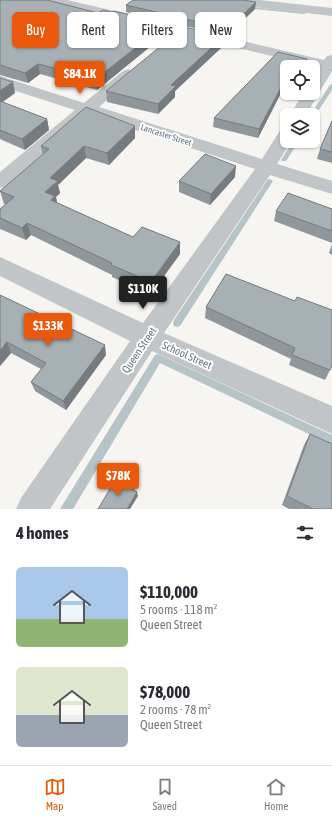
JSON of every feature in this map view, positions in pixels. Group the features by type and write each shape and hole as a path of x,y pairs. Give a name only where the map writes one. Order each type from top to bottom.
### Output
{"street":[{"path":"51,0 174,36 331,64 320,80"},
{"path":"227,0 332,12"},
{"path":"0,182 139,65"},
{"name":"Lancaster Street","path":"0,81 332,188"},
{"name":"Queen Street","path":"32,509 147,337 266,167 280,144"},
{"name":"School Street","path":"0,266 147,337 332,420"}],"building":[{"path":"0,0 47,0 94,12 67,12 67,48 119,48 119,12 127,14 127,48 135,48 96,79 38,64 25,73 0,65"},
{"path":"133,0 242,0 256,2 246,12 195,12 195,21 187,19 187,12 156,12 126,5"},
{"path":"103,10 112,12 100,12"},
{"path":"187,28 195,30 195,48 211,48 171,85 176,86 158,104 106,91 158,48 187,48"},
{"path":"278,52 307,59 280,60 280,90 259,129 214,118"},
{"path":"0,78 13,82 0,91"},
{"path":"0,101 47,119 22,139 0,130"},
{"path":"86,107 135,126 107,153 84,146 50,178 58,181 45,192 55,196 51,200 133,237 142,227 180,242 151,282 111,265 112,263 27,223 22,228 0,218 0,209 14,197 0,191 49,149 41,146"},
{"path":"332,121 332,152 320,149"},
{"path":"205,154 236,166 211,194 179,181"},
{"path":"288,193 332,209 332,231 276,211"},
{"path":"226,274 295,301 297,297 332,310 332,365 330,370 292,355 295,348 206,307"},
{"path":"0,295 105,345 63,401 31,382 46,363 7,342 0,351"},
{"path":"310,434 332,444 332,509 313,509 287,496"},
{"path":"116,479 137,492 127,509 98,509"}],"waterway":[{"path":"244,7 304,13"},
{"path":"318,108 332,86"},
{"path":"284,160 292,148"},
{"path":"177,323 270,181"},
{"path":"66,509 158,358 332,440"}]}
